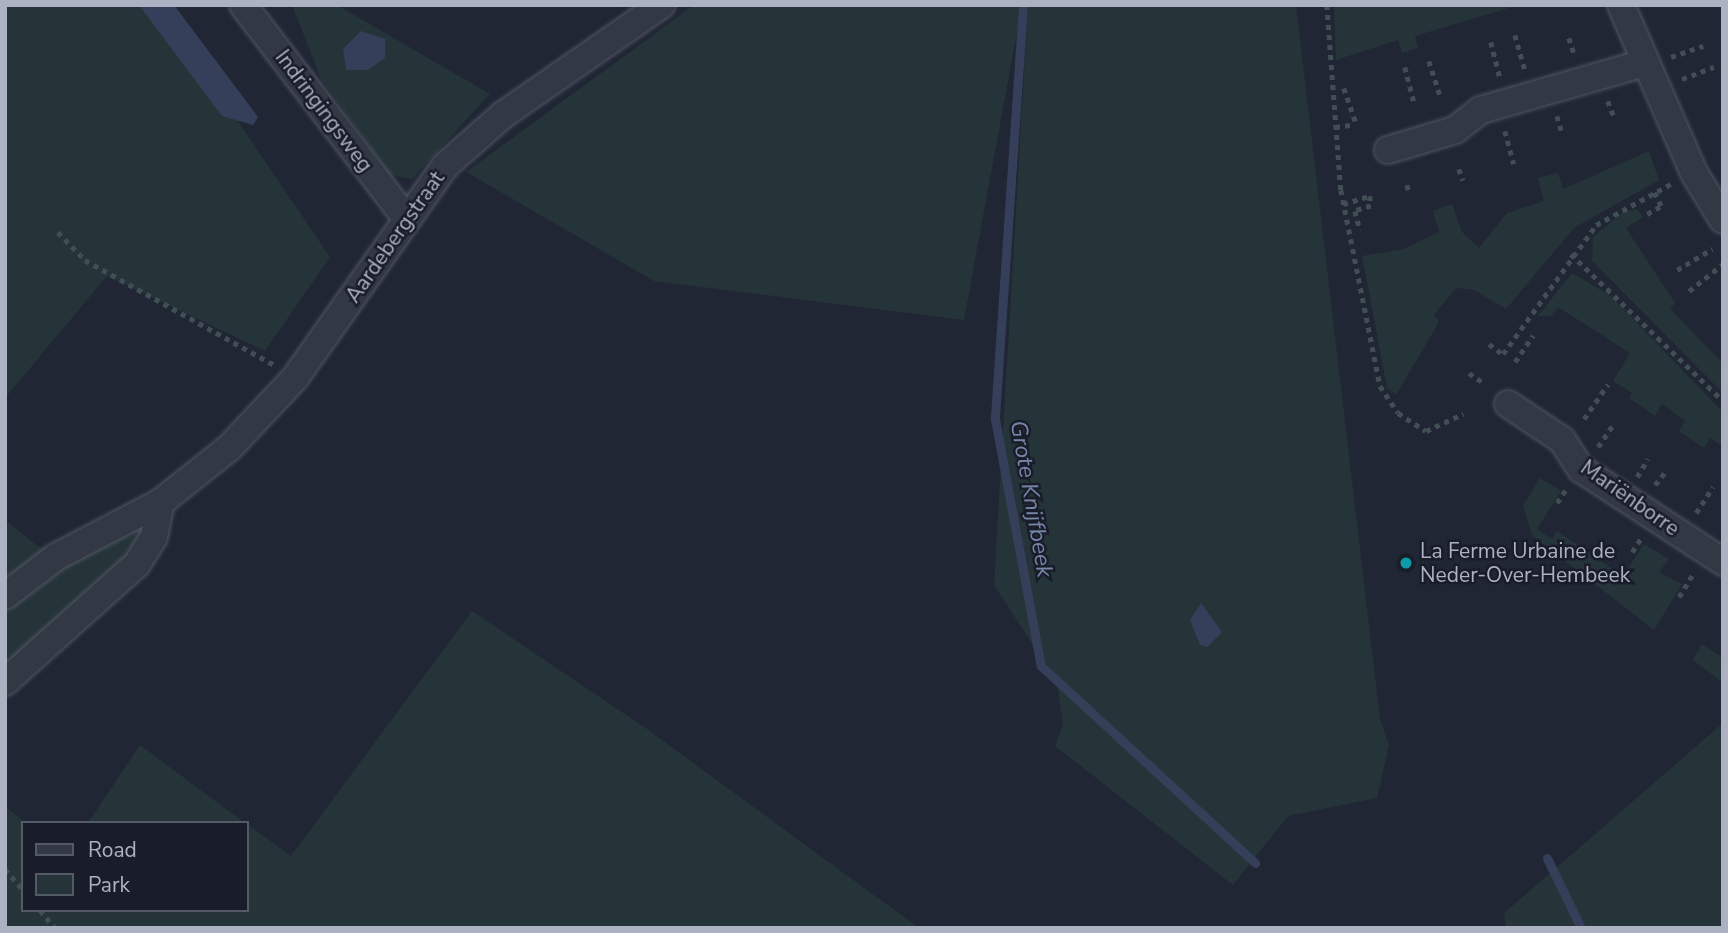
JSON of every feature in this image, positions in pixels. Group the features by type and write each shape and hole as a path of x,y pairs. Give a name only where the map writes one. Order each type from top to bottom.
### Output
{"street":[{"name":"Indringingsweg","path":"243,5 405,217"},
{"name":"Aardebergstraat","path":"5,596 56,557 161,502 238,440 295,378 405,217 467,145 661,5"},
{"path":"1621,5 1694,173 1723,220"},
{"path":"1388,150 1455,130 1481,110 1645,63"},
{"name":"Mariënborre","path":"1508,404 1562,440 1581,468 1721,558"},
{"path":"5,682 137,564 154,537 161,502"}],"path":[{"path":"1327,5 1343,204 1385,396 1426,431 1463,414"},
{"path":"1515,35 1526,73"},
{"path":"1569,38 1575,59"},
{"path":"1491,42 1501,81"},
{"path":"1680,54 1703,46"},
{"path":"1429,61 1441,98"},
{"path":"1405,67 1415,106"},
{"path":"1683,78 1714,67"},
{"path":"1335,127 1353,124 1344,88"},
{"path":"1606,94 1614,117"},
{"path":"1554,109 1562,132"},
{"path":"1503,124 1514,164"},
{"path":"1460,169 1463,180"},
{"path":"1489,344 1503,354 1572,254 1613,212 1672,184"},
{"path":"1407,185 1410,194"},
{"path":"1647,215 1661,206 1654,192"},
{"path":"1343,204 1370,196 1371,206 1355,211 1360,230"},
{"path":"58,232 85,260 295,378"},
{"path":"1677,270 1712,249"},
{"path":"1572,254 1723,401"},
{"path":"1689,292 1723,264"},
{"path":"1515,362 1532,335"},
{"path":"1469,373 1484,383"},
{"path":"1584,419 1608,384"},
{"path":"1600,446 1615,422"},
{"path":"1640,472 1648,459"},
{"path":"1657,484 1665,471"},
{"path":"1557,503 1569,485"},
{"path":"1698,509 1713,487"},
{"path":"1632,552 1643,534"},
{"path":"1679,597 1694,573"},
{"path":"5,869 21,888"},
{"path":"42,912 55,928"}],"green space":[{"path":"5,5 159,5 330,257 265,351 107,276 5,398"},
{"path":"292,5 337,5 490,94 412,179 390,175 321,79"},
{"path":"694,5 1022,5 964,320 654,281 466,172"},
{"path":"1028,5 1296,5 1380,719 1389,745 1377,798 1288,816 1233,885 1055,746 1063,725 1057,682 994,585"},
{"path":"1334,5 1519,5 1415,36 1418,48 1402,53 1398,40 1336,60"},
{"path":"1649,151 1659,180 1574,228 1506,309 1474,290 1456,288 1434,315 1439,322 1396,395 1387,388 1362,256 1404,249 1439,232 1433,211 1452,204 1462,232 1479,248 1507,213 1544,201 1538,178 1558,173 1563,189"},
{"path":"1637,209 1643,217 1626,228 1675,303 1670,309 1723,363 1723,393 1592,261 1593,237 1623,212"},
{"path":"1572,273 1611,296 1723,412 1723,447 1710,438 1704,448 1679,431 1685,421 1662,404 1655,416 1629,398 1632,393 1613,381 1630,353 1558,307 1551,316 1538,316"},
{"path":"1540,478 1561,491 1537,529 1552,539 1557,531 1623,576 1644,544 1669,559 1659,572 1682,584 1654,630 1532,535 1523,506"},
{"path":"146,515 141,544 5,674 5,520 39,547 85,549"},
{"path":"472,611 647,729 919,928 5,928 5,806 24,821 21,821 21,912 248,912 248,825 291,856"},
{"path":"1702,644 1723,658 1723,683 1693,660"},
{"path":"1723,723 1723,928 1506,928 1504,913"},
{"path":"140,745 242,821 89,821"}],"water":[{"path":"139,5 174,5 258,117 253,125 222,116"},
{"path":"361,31 385,39 385,58 368,70 346,70 343,49"},
{"path":"1201,603 1222,632 1207,647 1200,645 1190,620"}],"waterway":[{"name":"Grote Knijfbeek","path":"1023,5 995,419 1041,666 1255,863"},
{"name":"Grote Knijfbeek","path":"1547,858 1581,928"}],"place":[{"name":"La Ferme Urbaine de Neder-Over-Hembeek","path":"1406,563"}]}
